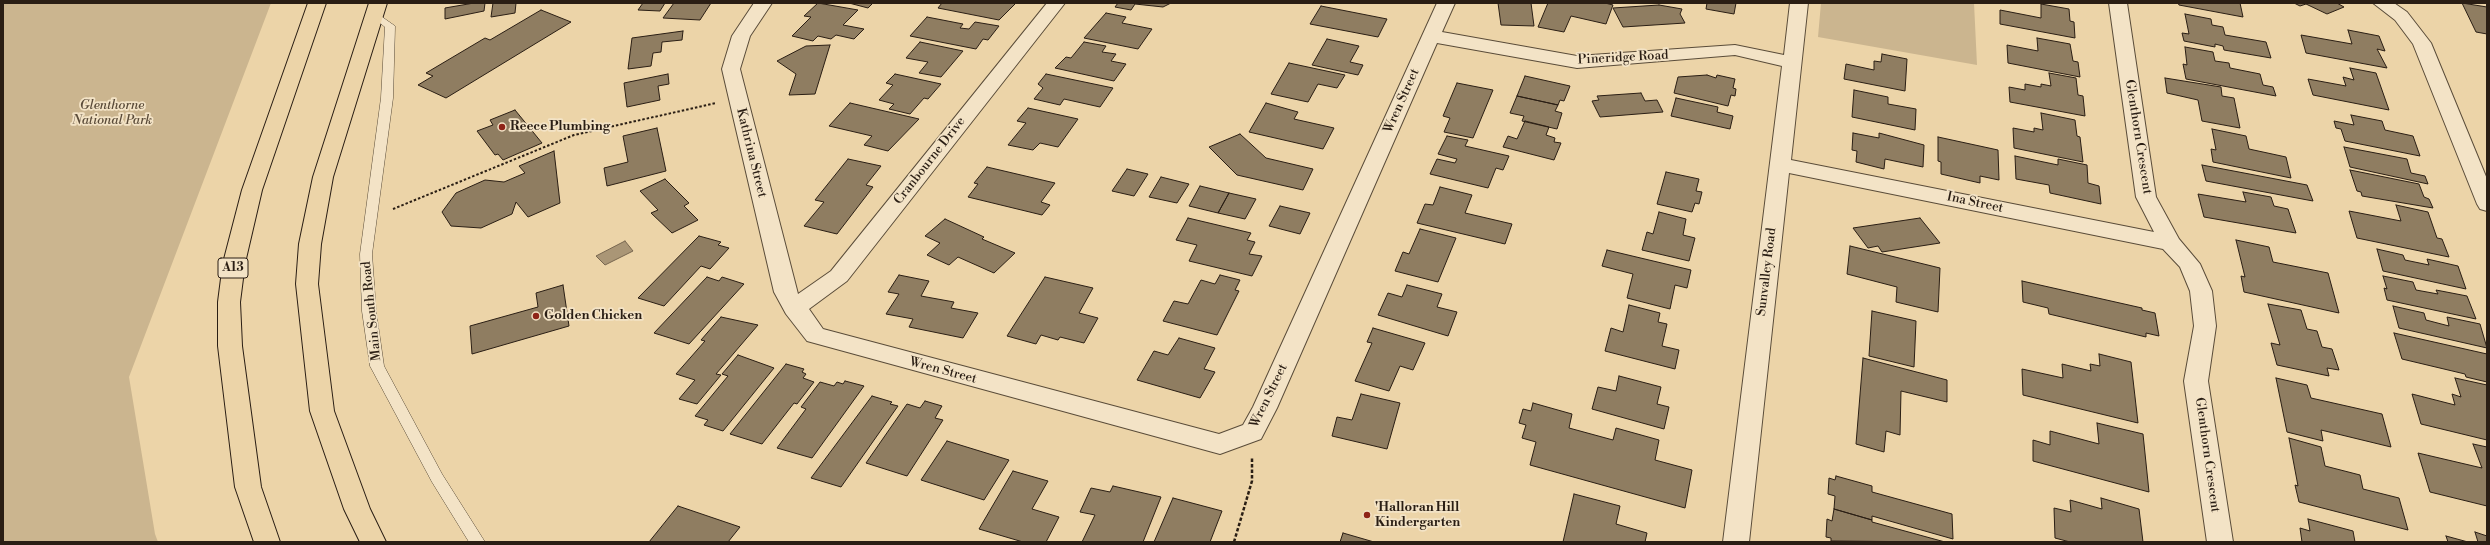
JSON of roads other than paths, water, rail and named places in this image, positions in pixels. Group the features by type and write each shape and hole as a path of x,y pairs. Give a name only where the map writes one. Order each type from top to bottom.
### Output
{"highway":[{"name":"A13","path":"267,542 248,487 230,346 229,302 234,263 252,190 317,3"},
{"name":"Main South Road","path":"373,542 357,509 322,411 307,284 310,244 324,177 376,9"}],"street":[{"name":"Kathrina Street","path":"764,3 741,36 731,69 785,292 794,308"},
{"name":"Cranbourne Drive","path":"794,308 840,276 1056,3"},
{"name":"Wren Street","path":"794,308 815,335 856,348 1220,444 1252,432 1266,408 1446,3"},
{"name":"Sunvalley Road","path":"1736,542 1799,3"},
{"name":"Glenthorn Crescent","path":"2118,3 2146,197 2170,243 2190,264 2201,291 2204,326 2196,381 2220,542"},
{"path":"2382,3 2402,16 2422,43 2487,204"},
{"name":"Pineridge Road","path":"1431,36 1577,62 1624,60 1735,50 1791,62"},
{"name":"Ina Street","path":"1779,164 2170,243"}],"lane":[{"name":"Main South Road","path":"376,9 390,26 387,98 366,254 369,311 377,366 437,478 477,542"}],"place":[{"name":"Reece Plumbing","path":"502,127"},
{"name":"Golden Chicken","path":"536,316"},
{"name":"'Halloran Hill Kindergarten","path":"1367,515"}],"park label":[{"name":"Glenthorne National Park","path":"112,114"}]}
